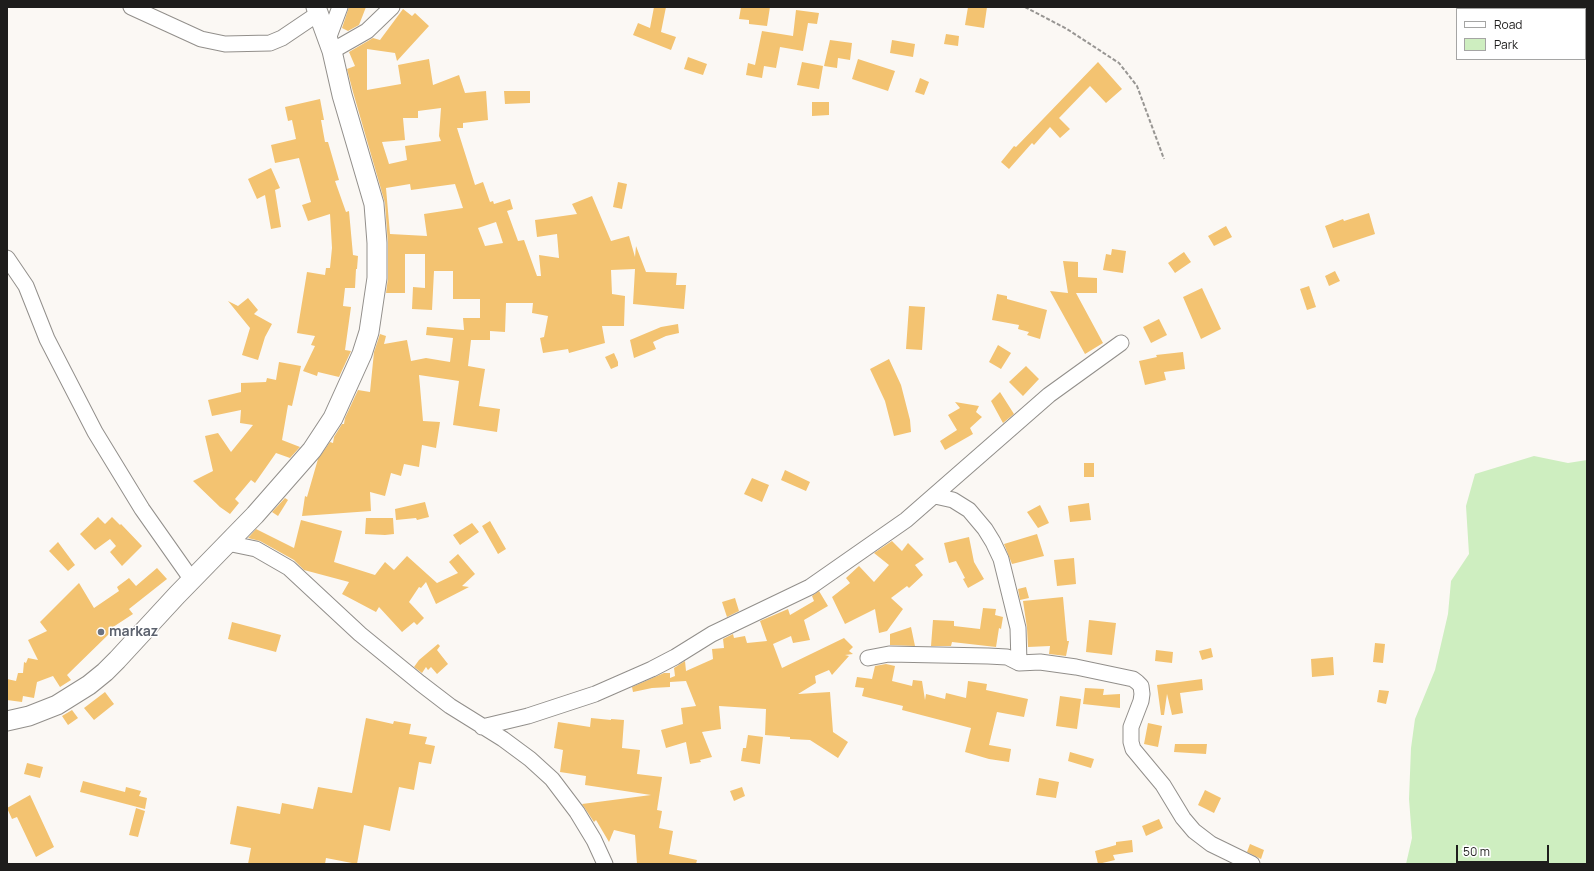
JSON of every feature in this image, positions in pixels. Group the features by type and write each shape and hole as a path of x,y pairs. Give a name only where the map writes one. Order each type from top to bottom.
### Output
{"main road":[{"path":"7,721 29,716 57,705 70,698 105,672 255,515 312,450 333,418 362,354 368,337 377,278 377,243 374,204 342,95 330,45 318,10"}],"street":[{"path":"131,7 201,39 225,44 270,43 282,38 318,10"},
{"path":"330,45 340,7"},
{"path":"330,45 367,30 392,7"},
{"path":"7,258 26,286 47,339 95,432 142,509 192,580"},
{"path":"482,727 528,716 595,694 652,669 675,657 712,634 810,587 906,520 1049,395 1121,343"},
{"path":"935,496 953,500 969,510 985,529 993,542 1001,559 1018,628 1018,663"},
{"path":"227,543 256,549 289,568 348,623 450,706 518,749 552,779 580,817 605,864"},
{"path":"868,658 889,654 1007,657 1018,663 1040,662 1076,667 1133,679 1141,686 1142,694 1141,701 1131,728 1131,742 1133,749 1163,785 1183,818 1194,832 1211,844 1252,864"}],"path":[{"path":"1025,7 1093,44 1119,63 1137,86 1164,159"}],"green space":[{"path":"1534,456 1568,463 1587,460 1587,864 1406,864 1412,838 1409,799 1411,748 1415,719 1435,670 1448,614 1451,581 1469,554 1466,506 1475,474"}],"building":[{"path":"349,7 366,7 359,25 348,31 342,28"},
{"path":"654,7 666,7 661,32 676,37 671,50 633,35 638,23 650,28"},
{"path":"741,7 770,7 767,26 749,24 749,20 739,19"},
{"path":"968,7 987,7 984,28 965,25"},
{"path":"403,9 412,16 415,13 429,26 397,61 395,53 367,49 367,90 401,84 398,65 429,59 433,85 459,75 465,93 486,91 488,120 463,123 463,128 457,128 475,185 483,182 490,202 493,201 494,204 510,199 513,209 507,211 518,241 524,240 537,276 541,276 539,255 559,258 557,234 537,237 535,220 577,214 572,204 592,196 611,241 629,236 635,257 636,246 646,272 677,273 676,285 686,285 684,309 633,304 635,269 611,270 612,294 625,296 624,326 602,326 605,343 569,353 568,349 543,353 540,338 544,337 548,316 532,313 533,303 506,303 505,332 490,331 490,340 471,340 468,366 485,369 479,406 500,409 497,432 453,425 459,381 419,375 423,421 440,422 436,448 422,445 419,467 404,464 401,476 391,473 385,496 370,492 371,511 302,516 305,496 307,497 318,459 330,442 333,443 334,437 342,424 344,424 345,418 358,390 370,392 374,352 380,334 386,336 384,344 407,340 411,361 426,358 450,362 453,338 426,335 427,327 464,330 463,318 480,318 480,299 453,299 453,271 434,271 432,310 412,309 413,287 425,288 425,254 405,254 405,293 386,293 388,278 388,244 385,203 347,69 355,66 349,52 373,38 380,40","holes":["441,108 439,136 441,141 405,146 407,160 389,164 382,142 405,140 403,118 418,118 418,111","410,184 411,190 455,184 463,208 424,214 427,236 390,234 386,188","496,222 503,243 485,246 478,228"]},
{"path":"796,10 819,13 817,24 808,23 803,51 780,47 776,68 764,66 762,78 746,75 748,63 755,65 762,31 793,36"},
{"path":"946,34 959,36 958,46 944,44"},
{"path":"830,40 852,43 850,60 838,58 837,68 824,66"},
{"path":"892,40 915,44 913,57 890,53"},
{"path":"688,57 707,64 703,75 684,69"},
{"path":"858,59 895,71 888,91 852,79"},
{"path":"802,62 823,66 819,89 797,85"},
{"path":"1098,62 1122,89 1106,103 1090,86 1059,118 1070,129 1060,138 1050,127 1034,145 1032,143 1009,169 1001,162 1014,146 1016,147"},
{"path":"920,78 929,82 924,95 915,92"},
{"path":"504,91 530,91 530,103 505,104"},
{"path":"320,99 324,120 321,120 325,142 328,142 339,180 335,181 346,212 349,211 353,255 358,256 355,288 345,288 343,306 351,307 345,350 351,351 339,377 318,372 317,376 303,371 315,346 311,345 315,336 297,333 307,272 325,275 326,268 330,268 332,248 330,214 308,221 302,205 311,202 299,158 275,163 271,145 296,139 292,120 288,121 285,107"},
{"path":"812,102 829,102 829,115 812,116"},
{"path":"271,168 280,188 275,190 281,227 271,229 265,195 257,199 248,179"},
{"path":"618,182 627,184 622,209 613,207"},
{"path":"1369,213 1375,234 1333,248 1325,226 1343,219 1344,221"},
{"path":"1226,226 1232,237 1214,246 1208,236"},
{"path":"1112,249 1126,251 1123,273 1103,270 1106,254 1111,255"},
{"path":"1184,252 1191,262 1175,273 1168,263"},
{"path":"1063,261 1078,262 1078,277 1097,278 1097,293 1076,293 1103,343 1085,354 1050,291 1068,293"},
{"path":"1335,271 1340,281 1329,286 1325,276"},
{"path":"1309,286 1316,307 1307,310 1300,289"},
{"path":"1202,288 1221,329 1201,339 1183,297"},
{"path":"997,294 1007,296 1007,299 1047,310 1040,339 1027,335 1029,332 1018,329 1019,325 992,320"},
{"path":"248,298 258,310 254,314 272,324 265,337 258,360 242,355 250,328 228,301 238,306"},
{"path":"909,306 925,307 922,350 906,349"},
{"path":"1159,319 1167,335 1151,343 1143,327"},
{"path":"678,324 679,333 666,336 653,342 656,349 634,358 630,340 661,327"},
{"path":"998,345 1011,353 1001,369 989,362"},
{"path":"1183,352 1185,369 1164,372 1166,380 1145,385 1139,361 1157,357 1156,355"},
{"path":"614,353 618,366 611,369 605,357"},
{"path":"889,359 901,385 910,420 911,432 894,436 885,401 870,369"},
{"path":"279,362 301,366 292,406 288,405 282,440 300,447 290,458 276,453 255,483 251,480 235,499 239,503 230,514 220,507 193,481 213,471 205,436 218,433 231,452 253,425 240,423 241,410 212,416 208,400 241,392 241,383 266,382 267,378 276,380"},
{"path":"1026,366 1039,379 1023,396 1009,382"},
{"path":"1000,392 1014,414 1003,423 991,401"},
{"path":"955,402 979,406 976,412 982,417 970,428 973,434 945,450 940,441 957,430 948,415 960,408"},
{"path":"1084,463 1094,463 1094,477 1084,477"},
{"path":"785,470 810,482 806,491 781,480"},
{"path":"752,478 769,485 762,502 744,494"},
{"path":"285,498 288,500 278,516 272,512"},
{"path":"425,502 429,517 417,520 416,518 396,520 395,509"},
{"path":"1089,503 1091,520 1070,522 1068,506"},
{"path":"1040,505 1049,523 1038,528 1027,512"},
{"path":"98,517 105,524 112,517 120,525 121,524 142,546 122,566 110,552 116,546 110,539 95,550 80,534"},
{"path":"366,518 393,518 394,534 365,534"},
{"path":"301,520 342,531 334,562 375,575 385,562 394,570 407,556 437,583 458,573 449,562 458,554 475,574 462,586 469,587 436,604 426,582 421,588 419,587 409,602 424,618 417,625 414,622 402,632 379,607 376,612 342,594 349,582 304,570 294,560 260,541 248,538 256,529 294,548"},
{"path":"490,521 506,549 498,554 482,526"},
{"path":"472,523 479,532 460,545 453,535"},
{"path":"1037,534 1044,556 1012,564 1004,544"},
{"path":"969,537 974,562 984,579 968,588 963,579 965,578 956,561 949,563 944,543"},
{"path":"892,541 902,551 908,543 924,559 915,565 923,575 909,588 907,586 891,598 903,609 887,631 879,633 875,609 845,624 832,597 850,583 846,578 859,566 874,582 889,565 874,553"},
{"path":"58,542 75,565 68,571 49,551"},
{"path":"1074,558 1076,584 1057,586 1054,560"},
{"path":"157,568 167,579 129,609 133,614 110,629 111,632 67,675 71,680 60,687 53,676 37,682 34,698 23,696 22,702 7,700 7,679 16,681 18,673 23,673 24,662 26,663 28,658 38,660 28,640 47,631 40,622 79,583 94,608 119,591 117,587 129,578 136,586"},
{"path":"1026,587 1029,598 1020,600 1018,589"},
{"path":"819,591 828,606 804,620 810,640 793,643 791,636 773,644 782,668 844,638 853,647 849,651 853,654 845,655 849,656 832,675 829,670 815,676 816,683 798,694 830,692 833,732 848,742 838,758 810,740 790,739 790,737 765,735 766,709 719,706 721,729 702,732 712,757 700,760 701,762 690,764 686,742 666,748 661,730 683,724 681,708 696,706 686,681 670,682 670,687 652,688 633,692 632,687 664,673 670,673 670,678 675,676 674,668 685,661 686,671 713,659 712,649 724,648 723,639 733,634 734,638 745,636 747,643 767,641 760,621 788,609 790,615 814,601 812,596"},
{"path":"1063,597 1067,641 1069,641 1066,656 1049,654 1050,646 1028,647 1023,601"},
{"path":"735,598 739,611 727,617 722,602"},
{"path":"983,608 996,609 995,615 1003,617 1001,629 999,628 996,647 952,642 951,646 931,646 933,620 954,621 954,626 980,629"},
{"path":"1089,620 1116,623 1112,655 1086,652"},
{"path":"232,622 281,635 276,652 228,639"},
{"path":"911,627 915,646 890,645 890,634"},
{"path":"1375,643 1385,644 1383,663 1373,662"},
{"path":"438,644 440,646 437,650 448,664 437,674 431,667 428,670 426,667 422,673 414,667 419,660"},
{"path":"1211,648 1213,657 1202,660 1199,651"},
{"path":"1156,650 1173,652 1172,663 1155,661"},
{"path":"1333,657 1334,675 1312,677 1311,659"},
{"path":"886,664 895,666 892,681 912,686 913,680 922,681 925,700 926,694 945,699 946,693 966,698 968,681 987,684 986,690 1028,699 1024,717 997,712 989,745 1011,749 1009,762 989,759 965,752 971,728 902,710 903,706 862,696 864,688 855,687 857,677 872,679 875,666"},
{"path":"1202,679 1203,690 1180,693 1183,713 1172,715 1167,694 1164,715 1161,715 1157,685"},
{"path":"1085,688 1104,689 1103,695 1120,694 1120,708 1083,704"},
{"path":"1379,690 1389,691 1386,704 1377,702"},
{"path":"105,692 114,704 94,720 84,708"},
{"path":"1060,696 1081,699 1077,729 1056,726"},
{"path":"72,710 78,718 68,725 62,716"},
{"path":"366,718 393,724 394,721 411,724 409,734 427,737 425,744 435,746 431,764 419,762 414,790 399,787 390,831 364,825 357,864 326,858 325,864 248,864 251,848 230,844 237,806 280,814 282,803 313,809 318,787 352,793"},
{"path":"591,718 624,720 622,748 640,750 637,774 662,777 657,810 662,811 659,828 673,831 669,854 697,860 696,864 637,864 635,835 614,830 609,842 596,820 594,822 582,804 651,795 585,785 586,776 560,772 563,750 554,748 558,722 590,727"},
{"path":"1148,723 1162,726 1158,747 1144,744"},
{"path":"748,735 763,737 760,764 741,761 743,748 746,748"},
{"path":"1175,744 1207,744 1206,754 1174,752"},
{"path":"1070,752 1094,759 1091,768 1068,761"},
{"path":"27,763 43,767 40,778 24,774"},
{"path":"1039,778 1059,782 1056,798 1036,795"},
{"path":"83,781 125,792 126,787 141,791 139,796 147,798 145,809 80,792"},
{"path":"742,787 745,796 734,801 730,791"},
{"path":"1205,790 1221,798 1214,813 1198,805"},
{"path":"30,795 54,847 36,857 17,817 12,819 7,808"},
{"path":"136,808 145,811 138,837 129,835"},
{"path":"1159,819 1163,828 1146,836 1142,826"},
{"path":"1132,840 1133,852 1113,855 1115,860 1098,864 1095,851 1116,845 1116,842"},
{"path":"1250,844 1264,850 1261,859 1247,852"}],"place":[{"name":"markaz","path":"101,632"}]}
